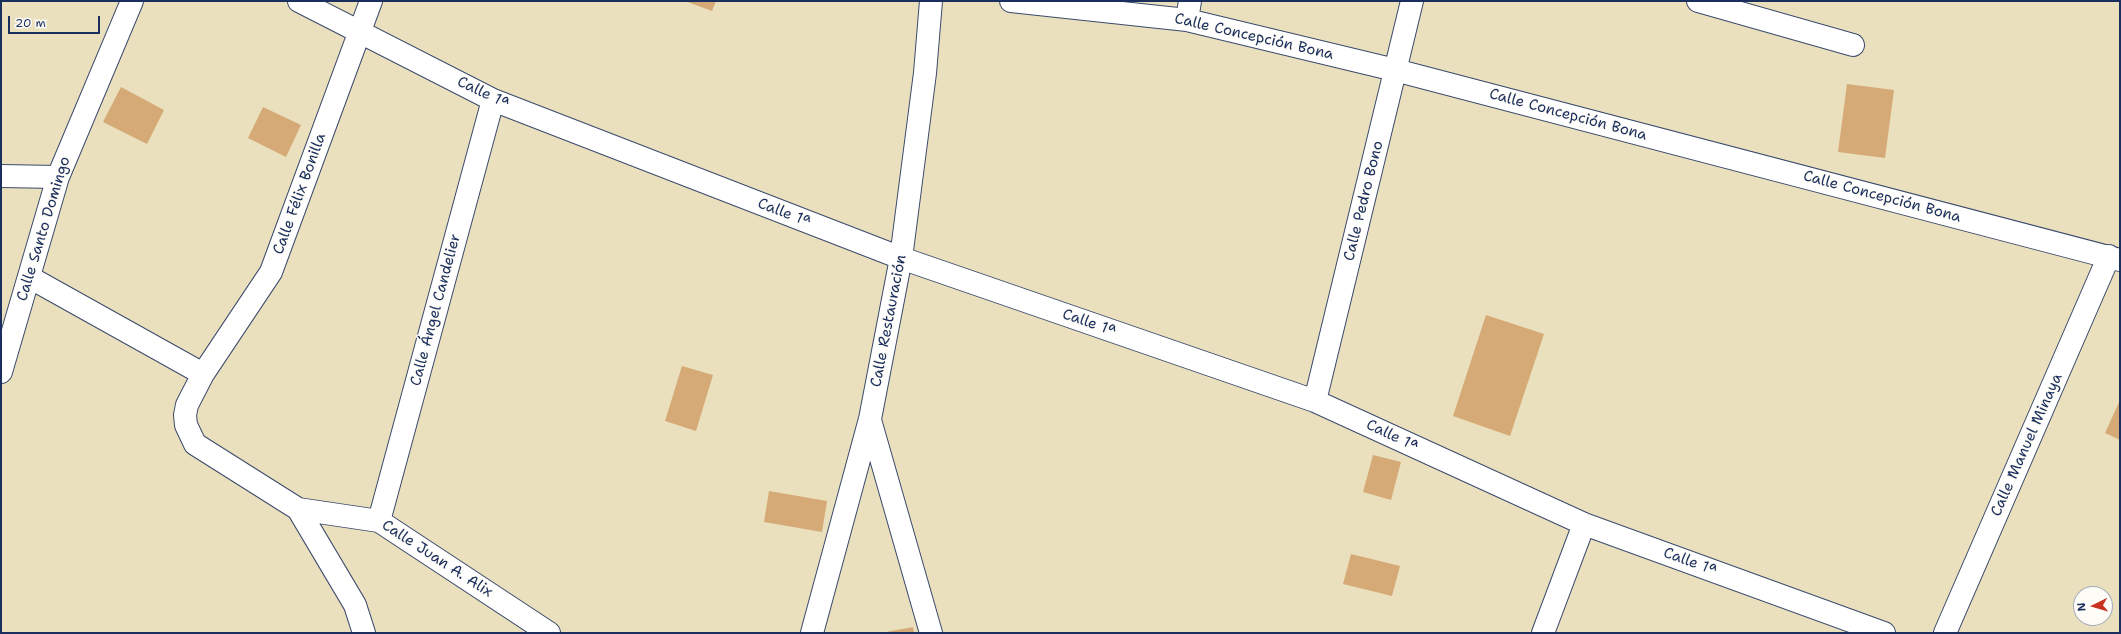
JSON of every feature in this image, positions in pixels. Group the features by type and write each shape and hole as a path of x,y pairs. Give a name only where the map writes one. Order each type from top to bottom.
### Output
{"street":[{"name":"Calle Santo Domingo","path":"1,372 58,177 132,1"},
{"name":"Calle 1ª","path":"299,1 360,30 493,100 901,258 1315,401 1584,524 1884,633"},
{"name":"Calle Félix Bonilla","path":"203,374 271,272 371,1"},
{"name":"Calle Restauración","path":"931,1 924,73 901,258 870,419 931,633"},
{"name":"Calle Concepción Bona","path":"1011,1 1189,11 1395,70 2115,258"},
{"name":"Calle Pedro Bono","path":"1315,401 1412,1"},
{"path":"1698,1 1852,45"},
{"name":"Calle Ángel Candelier","path":"379,521 493,100"},
{"path":"1,176 58,177"},
{"name":"Calle Manuel Minaya","path":"1945,633 2115,258"},
{"path":"29,277 203,374"},
{"name":"Calle Juan A. Alix","path":"203,374 187,405 184,415 189,435 195,444 298,509 379,521 549,633"},
{"path":"812,633 870,419"},
{"path":"298,509 355,606 364,633"},
{"path":"1543,633 1584,524"}],"building":[{"path":"685,1 716,1 712,11"},
{"path":"1847,84 1894,90 1885,158 1838,152"},
{"path":"121,87 164,110 147,144 103,122"},
{"path":"263,107 301,125 286,157 248,138"},
{"path":"1486,315 1544,334 1510,436 1453,416"},
{"path":"682,366 713,375 696,431 665,421"},
{"path":"2120,400 2120,440 2105,433"},
{"path":"1373,455 1401,462 1391,500 1363,492"},
{"path":"769,491 827,501 822,532 764,522"},
{"path":"1351,554 1400,566 1392,596 1343,584"},
{"path":"913,627 914,633 886,633 886,632"}]}
